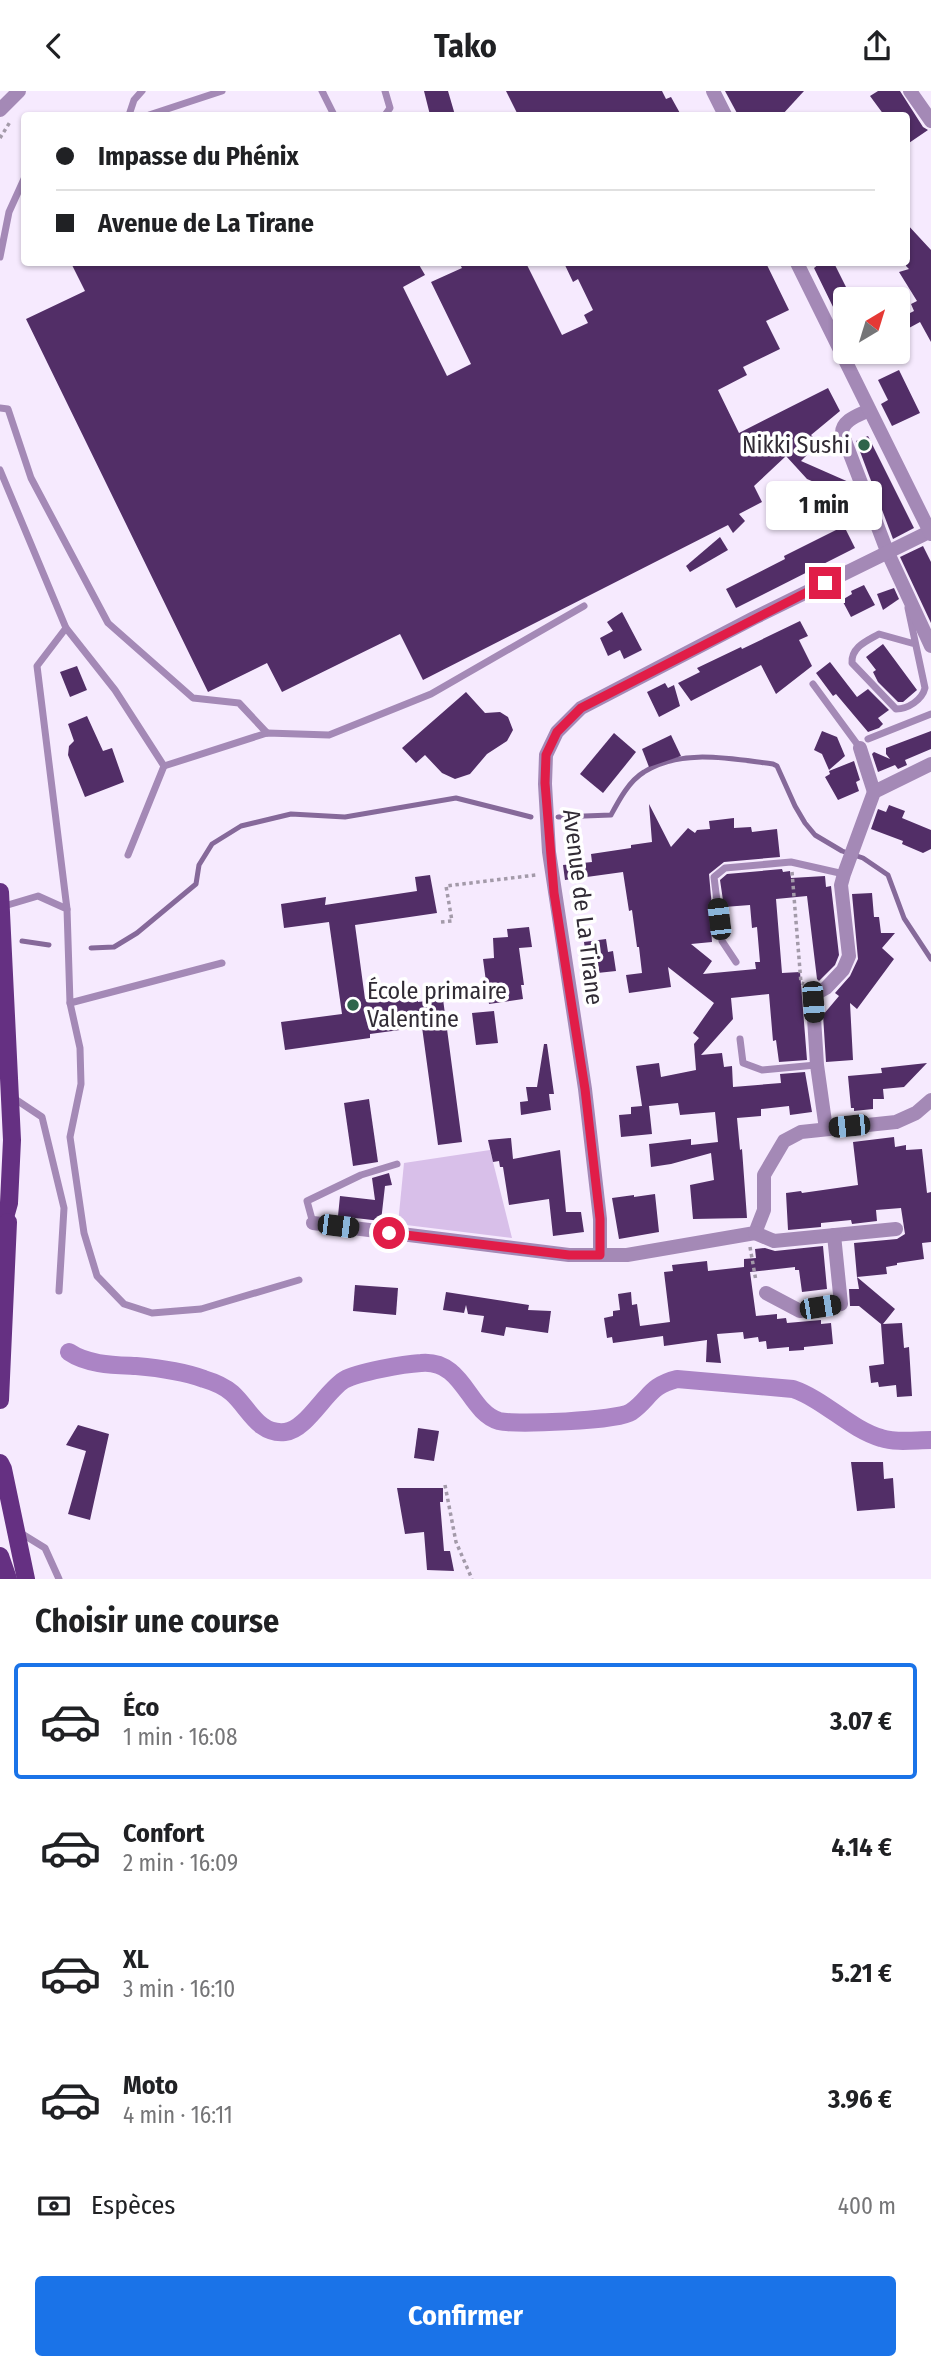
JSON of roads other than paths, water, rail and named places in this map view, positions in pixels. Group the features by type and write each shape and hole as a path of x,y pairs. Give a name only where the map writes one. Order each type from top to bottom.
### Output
{"main road":[{"path":"0,1400 12,1140 1,900"},
{"path":"0,1235 9,1203"},
{"path":"0,1462 26,1579"},
{"path":"0,1501 26,1579"},
{"path":"0,1556 8,1579"}],"street":[{"path":"0,110 19,91"},
{"path":"713,91 724,112"},
{"path":"910,91 931,121"},
{"path":"798,266 931,532"},
{"path":"870,410 846,423 842,427 842,433 887,551 931,646"},
{"name":"Avenue de La Tirane","path":"600,1255 600,1219 585,1089 552,873 545,783 546,755 557,732 581,708 887,551 931,532"},
{"path":"826,1129 817,1065 813,1002 817,993 826,989 844,970 849,956 841,885 874,792 864,744"},
{"path":"874,792 931,764"},
{"path":"752,1234 764,1210 764,1175 784,1141 801,1132 896,1122 916,1113 931,1100"},
{"path":"313,1223 569,1255 627,1255 752,1234 774,1241 896,1229"},
{"path":"761,1290 800,1311 841,1304 834,1235"}],"lane":[{"path":"131,112 134,100 142,91"},
{"path":"158,112 222,91"},
{"path":"322,91 332,112"},
{"path":"385,91 390,108 388,112"},
{"path":"0,257 9,212 21,186"},
{"path":"0,408 8,409 31,478 108,623 193,698 239,703 267,733"},
{"path":"0,470 66,628 115,690 164,766"},
{"path":"906,593 925,688 923,695 905,709 896,709 852,663 852,657 855,649 879,634 915,644"},
{"path":"164,766 267,733 329,735 431,694 584,606"},
{"path":"66,628 37,666 67,909 70,1003 80,1048 81,1084 71,1137 85,1233 97,1276 124,1304 152,1313 201,1310 299,1280"},
{"path":"813,684 864,744 931,714"},
{"path":"128,855 164,766"},
{"path":"736,962 722,941 714,877 725,868 791,862 846,868"},
{"path":"1,900 38,896 67,909"},
{"path":"70,1003 222,963"},
{"path":"740,1039 743,1063 762,1070 817,1065"},
{"path":"10,1096 41,1117 45,1130 64,1208 60,1291"},
{"path":"313,1223 307,1201 361,1175 397,1164"},
{"path":"16,1530 45,1548 59,1579"}],"waterway":[{"path":"558,817 611,815 634,780 644,772 674,760 707,757 773,764 777,766 805,823 815,835 842,851 863,858 888,875 904,918 931,959"},
{"path":"91,948 114,947 137,933 196,884 199,865 212,844 241,826 291,814 345,817 456,798 531,817"},
{"path":"22,941 49,945"},
{"path":"69,1352 93,1362 170,1370 211,1381 232,1393 261,1425 276,1432 293,1430 300,1425 344,1380 370,1371 421,1363 435,1364 447,1369 480,1408 499,1421 525,1423 622,1415 631,1412 661,1385 677,1379 793,1389 816,1400 870,1434 887,1440 931,1440"}],"place":[{"name":"Nikki Sushi","path":"864,445"},
{"name":"École primaire Valentine","path":"353,1005"}]}
